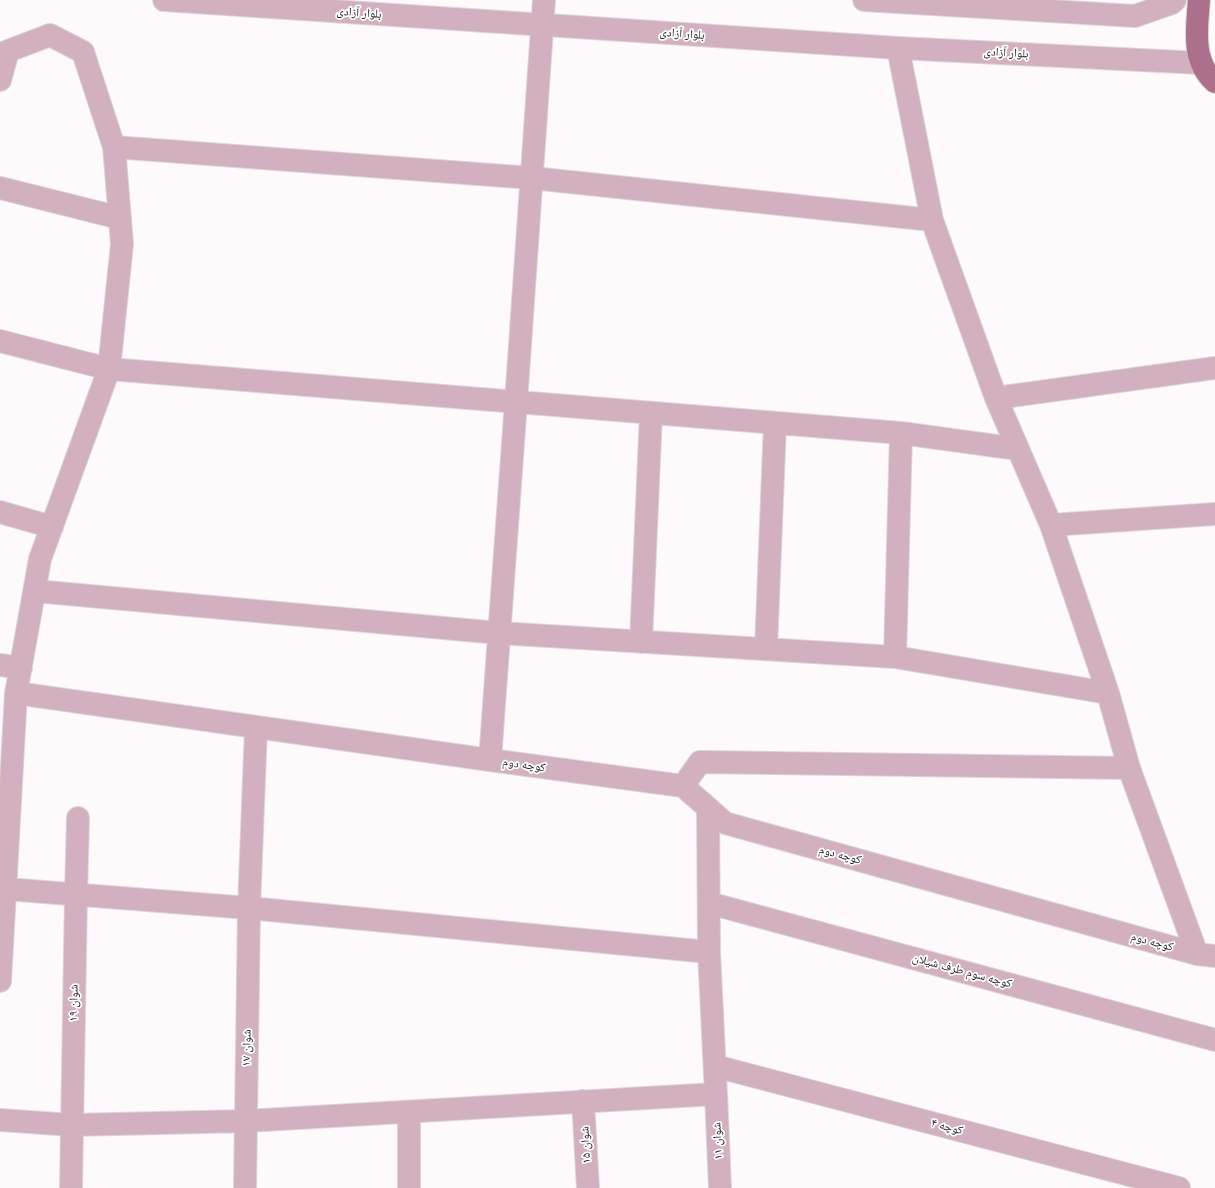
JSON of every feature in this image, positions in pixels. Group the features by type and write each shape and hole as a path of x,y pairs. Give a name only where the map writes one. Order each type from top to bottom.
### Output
{"main road":[{"path":"1199,0 1196,42 1201,63 1209,77 1215,82"}],"street":[{"name":"بلوار آزادی","path":"164,0 898,48 1201,63"},
{"path":"490,760 544,0"},
{"path":"864,0 1135,16 1172,3 1175,0"},
{"path":"0,80 4,52 50,34 83,52 114,147 122,244 108,369 40,560 35,591 10,666 16,693 3,866 6,888 0,981"},
{"path":"898,48 932,220 996,398 1051,525 1108,693 1129,768 1206,955"},
{"path":"114,147 532,178 932,220"},
{"path":"0,188 120,218"},
{"path":"0,341 108,369 901,433 1018,449"},
{"path":"996,398 1215,368"},
{"path":"641,642 651,413"},
{"path":"766,649 775,423"},
{"path":"895,657 901,433"},
{"path":"0,512 52,527"},
{"path":"1051,525 1215,514"},
{"path":"35,591 499,633 895,657 1108,693"},
{"name":"کوچه دوم","path":"16,693 683,786 725,823 1206,955"},
{"name":"شوان ۱۷","path":"244,1188 249,908 256,727"},
{"path":"683,786 700,762 1129,768"},
{"name":"شوان ۱۱","path":"708,808 709,952 720,1188"},
{"name":"شوان ۱۹","path":"71,1188 78,818"},
{"path":"6,888 249,908 709,952"},
{"name":"کوچه سوم طرف شیلان","path":"709,903 1215,1040"},
{"name":"کوچه ۴","path":"715,1066 1179,1188"},
{"path":"0,1120 72,1125 246,1121 716,1094"},
{"name":"شوان ۱۵","path":"583,1101 588,1188"},
{"path":"409,1112 409,1188"}]}
